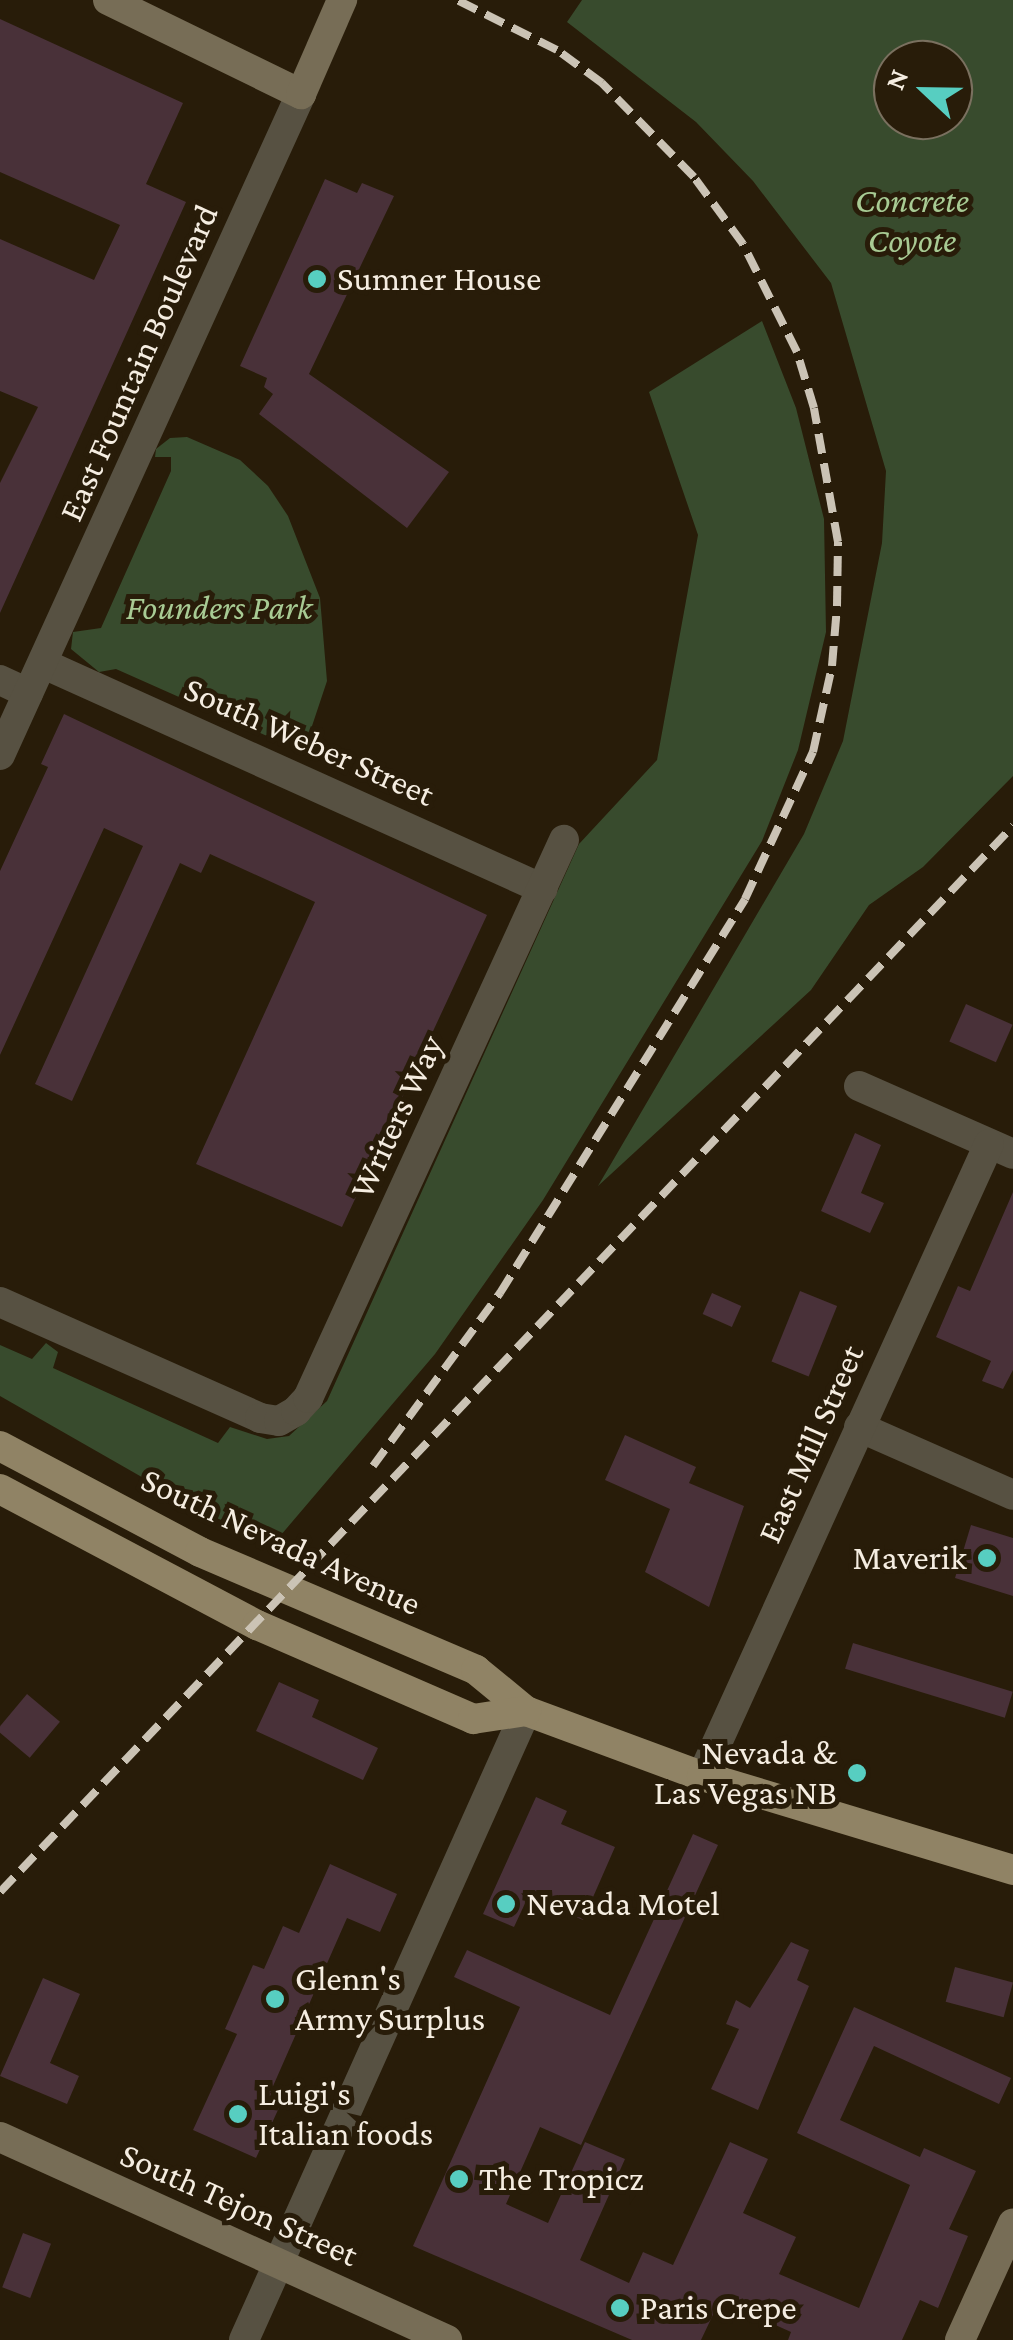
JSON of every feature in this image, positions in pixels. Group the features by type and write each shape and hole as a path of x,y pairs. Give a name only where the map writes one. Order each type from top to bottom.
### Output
{"main road":[{"name":"South Nevada Avenue","path":"0,1446 235,1568 476,1670 526,1711 702,1776 1013,1870"},
{"name":"South Nevada Avenue","path":"0,1488 257,1626 472,1719 526,1711"}],"street":[{"path":"108,0 302,94"},
{"name":"East Fountain Boulevard","path":"0,755 14,686 44,664 342,0"},
{"name":"South Weber Street","path":"44,664 543,889"},
{"name":"Writers Way","path":"0,1302 260,1418 286,1417 308,1398 564,840"},
{"path":"859,1086 1001,1149"},
{"name":"East Mill Street","path":"702,1776 859,1428 1001,1149"},
{"path":"859,1428 1013,1496"},
{"path":"244,2340 526,1711"},
{"name":"South Tejon Street","path":"0,2137 448,2340"},
{"path":"960,2340 1013,2223"}],"green space":[{"name":"Concrete Coyote","path":"582,0 1013,0 1013,776 923,867 869,905 811,990 598,1186 804,834 843,741 882,543 886,471 831,283 753,181 696,122 567,22"},
{"path":"762,321 796,408 824,519 826,632 798,750 762,841 543,1200 435,1354 275,1542 210,1516 0,1396 0,1345 32,1359 46,1343 58,1352 53,1368 218,1443 230,1427 267,1439 289,1436 327,1401 579,844 657,760 698,535 649,392"},
{"name":"Founders Park","path":"187,437 240,460 268,486 288,516 320,598 327,681 309,735 294,748 116,669 99,672 71,649 73,632 101,628 171,471 171,457 155,457 156,449 170,438"}],"building":[{"path":"0,19 183,103 146,184 186,202 0,613 0,483 38,407 0,391 0,239 94,280 120,225 0,172"},
{"name":"Sumner House","path":"325,179 357,193 362,183 394,196 309,374 449,472 407,528 259,414 273,394 264,387 267,378 240,366"},
{"path":"64,714 487,915 342,1227 196,1164 315,902 210,854 201,873 180,863 72,1101 35,1084 143,846 104,828 0,1055 0,871 48,767 41,764"},
{"path":"966,1004 1013,1025 996,1062 949,1041"},
{"path":"855,1133 881,1145 861,1193 884,1203 870,1233 821,1211"},
{"path":"1013,1192 1013,1370 1003,1389 982,1381 991,1361 936,1337 958,1286 970,1291"},
{"path":"800,1291 837,1306 809,1376 772,1361"},
{"path":"712,1293 741,1306 732,1327 703,1314"},
{"path":"625,1435 696,1467 689,1483 744,1506 709,1607 645,1572 670,1509 605,1480"},
{"name":"Maverik","path":"971,1525 1013,1538 1013,1596 955,1578"},
{"path":"853,1643 1013,1692 1005,1718 845,1669"},
{"path":"279,1682 319,1700 312,1717 378,1748 363,1780 256,1731"},
{"path":"27,1694 60,1722 30,1758 0,1733 0,1726"},
{"path":"536,1797 567,1811 561,1824 615,1847 583,1920 528,1897 514,1927 483,1914"},
{"path":"693,1834 718,1845 581,2145 540,2127 506,2204 548,2223 585,2142 625,2159 580,2260 629,2283 643,2252 673,2265 730,2142 768,2159 743,2213 796,2237 779,2274 859,2308 910,2185 797,2133 854,2007 1011,2078 999,2104 874,2046 840,2120 920,2157 924,2148 976,2171 949,2229 968,2236 938,2308 920,2300 902,2340 788,2340 791,2332 720,2300 701,2340 632,2340 413,2246 520,2007 454,1977 467,1950 610,2015"},
{"path":"330,1864 397,1894 380,1932 347,1918 270,2093 283,2099 256,2158 193,2130 237,2034 225,2029 253,1965 264,1969 283,1926 299,1933"},
{"path":"791,1942 809,1950 797,1980 809,1986 758,2110 711,2089 739,2029 726,2024 736,2000 750,2008"},
{"path":"955,1967 1013,1983 1004,2017 946,2002"},
{"path":"43,1978 80,1994 50,2063 79,2076 67,2104 0,2076"},
{"path":"23,2233 51,2244 30,2298 2,2287"}],"railway":[{"path":"373,1466 500,1293 745,899 813,752 832,666 837,606 838,542 814,408 797,352 743,244 694,177 602,83 557,50 457,0"},
{"path":"0,1892 1013,826"}],"place":[{"name":"Sumner House","path":"317,279"},
{"name":"Maverik","path":"987,1558"},
{"name":"Nevada & Las Vegas NB","path":"857,1773"},
{"name":"Nevada Motel","path":"506,1904"},
{"name":"Glenn's Army Surplus","path":"275,1999"},
{"name":"Luigi's Italian foods","path":"238,2114"},
{"name":"The Tropicz","path":"459,2179"},
{"name":"Paris Crepe","path":"620,2308"}]}
